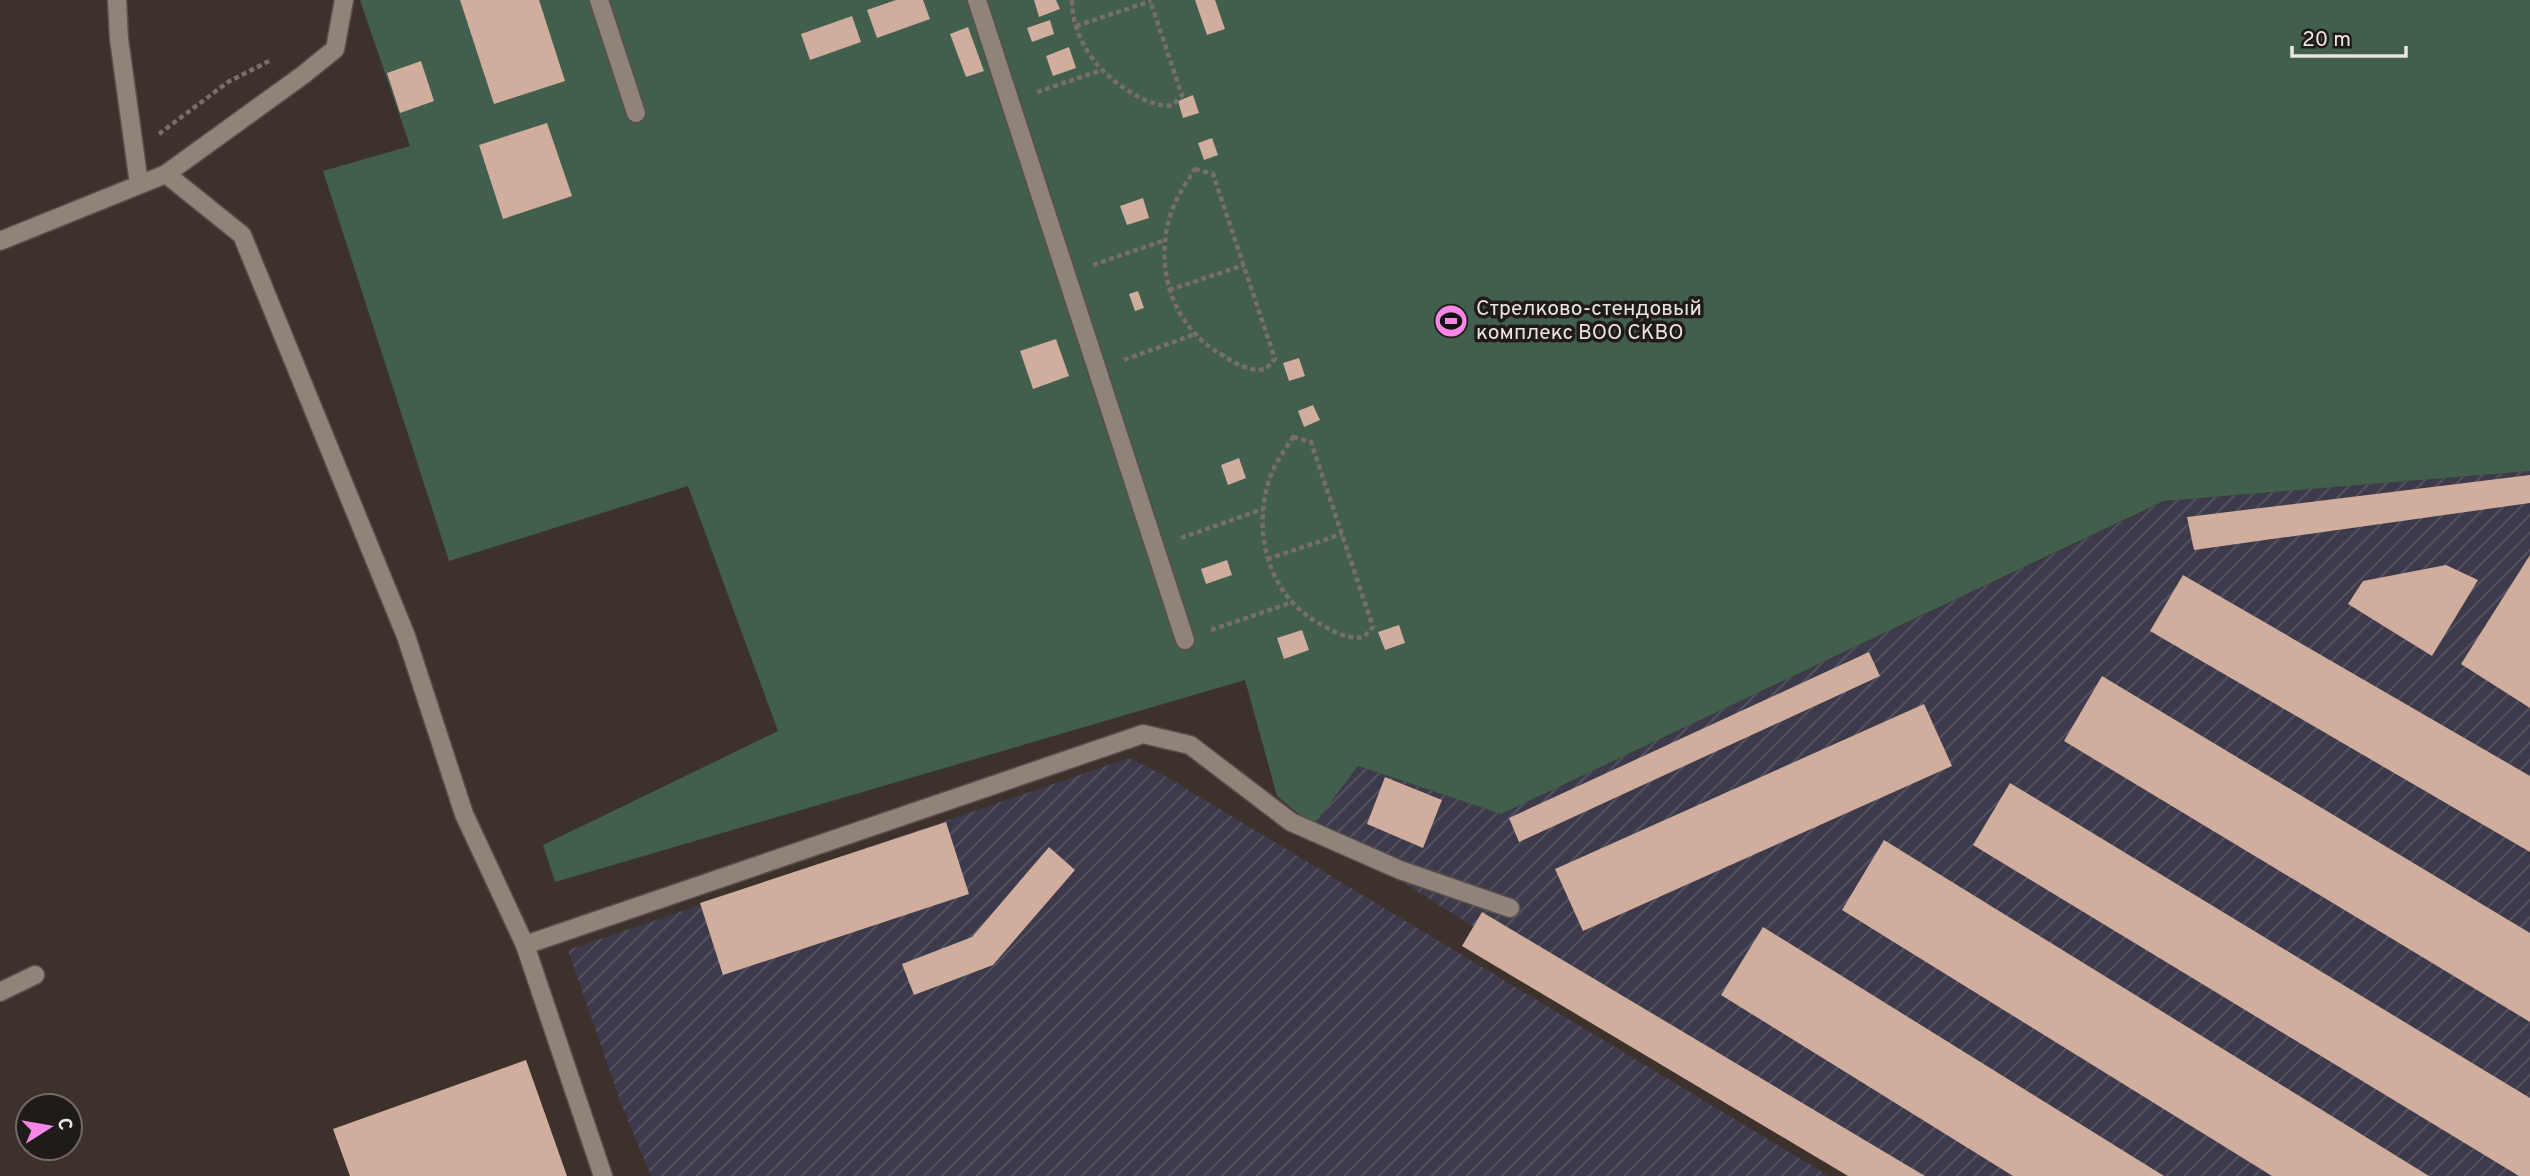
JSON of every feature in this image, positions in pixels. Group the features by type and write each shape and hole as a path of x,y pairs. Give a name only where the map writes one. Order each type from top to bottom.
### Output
{"street":[{"path":"117,0 119,39 139,184"},
{"path":"0,241 166,174 335,49 344,0"},
{"path":"599,0 636,113"},
{"path":"977,0 1185,640"},
{"path":"166,174 242,235 406,636 464,814 525,945 603,1176"},
{"path":"525,945 1143,734 1190,745 1291,822 1400,870 1510,908"},
{"path":"0,992 35,975"}],"path":[{"path":"1072,0 1076,26 1093,59 1110,80 1161,107 1173,105 1182,94 1150,1 1076,26"},
{"path":"135,151 228,82 277,57"},
{"path":"1010,102 1102,70"},
{"path":"1195,169 1213,174 1244,265 1275,359 1266,369 1255,371 1204,345 1186,323 1169,290 1165,272 1165,240 1170,214 1195,169"},
{"path":"1067,274 1165,240"},
{"path":"1169,290 1244,265"},
{"path":"1098,369 1195,334"},
{"path":"1293,436 1311,442 1342,534 1373,627 1364,637 1353,639 1331,630 1302,612 1284,591 1267,559 1263,540 1263,509 1268,482 1293,436"},
{"path":"1156,547 1263,509"},
{"path":"1267,559 1342,534"},
{"path":"1185,640 1293,602"}],"shaded area":[{"path":"2530,471 2530,1176 1870,1176 1313,826 1358,766 1501,814 2165,501"},
{"path":"1129,758 1165,776 1829,1176 651,1176 622,1106 568,950"}],"green space":[{"name":"Стрелково-стендовый комплекс ВОО СКВО","path":"360,0 2530,0 2530,471 2164,501 1501,814 1358,766 1313,826 1277,796 1245,680 555,882 543,845 778,731 688,486 449,561 323,171 410,146"}],"building":[{"path":"460,0 539,0 565,81 494,104"},
{"path":"896,0 923,0 930,19 877,38 867,10"},
{"path":"1034,0 1056,0 1060,9 1039,17"},
{"path":"1195,0 1215,0 1225,29 1207,35"},
{"path":"852,16 861,42 810,60 801,34"},
{"path":"1050,20 1054,34 1032,42 1027,28"},
{"path":"968,27 984,71 966,77 950,34"},
{"path":"1069,47 1076,68 1053,76 1046,56"},
{"path":"421,61 434,101 400,113 387,73"},
{"path":"1193,95 1199,113 1183,118 1178,101"},
{"path":"547,123 572,196 503,219 479,145"},
{"path":"1212,138 1218,155 1204,160 1198,143"},
{"path":"1143,198 1149,218 1127,225 1120,206"},
{"path":"1138,291 1144,308 1135,311 1129,294"},
{"path":"1056,339 1069,376 1033,389 1020,351"},
{"path":"1299,358 1305,376 1289,381 1283,363"},
{"path":"1313,405 1320,420 1304,427 1298,411"},
{"path":"1239,458 1246,478 1228,485 1221,465"},
{"path":"2530,475 2530,503 2194,550 2187,517"},
{"path":"2530,555 2530,708 2461,664"},
{"path":"1227,560 1232,575 1206,584 1201,569"},
{"path":"2446,565 2478,580 2432,656 2348,604 2363,581"},
{"path":"2183,575 2530,776 2530,852 2150,631"},
{"path":"1399,625 1405,643 1385,650 1378,632"},
{"path":"1302,630 1309,650 1284,659 1277,638"},
{"path":"1869,652 1880,676 1519,842 1509,818"},
{"path":"2102,676 2530,933 2530,1022 2064,741"},
{"path":"1924,704 1952,766 1583,931 1555,869"},
{"path":"1385,777 1442,800 1423,848 1367,824"},
{"path":"2010,783 2530,1098 2530,1176 2519,1176 1973,845"},
{"path":"946,822 969,894 723,975 700,903"},
{"path":"1884,840 2429,1176 2272,1176 1842,910"},
{"path":"1049,847 1075,870 993,965 914,995 902,964 972,937"},
{"path":"1482,912 1925,1176 1848,1176 1462,946"},
{"path":"1763,927 2164,1176 2013,1176 1721,995"},
{"path":"526,1060 567,1176 350,1176 333,1129"}],"place":[{"name":"Стрелково-стендовый комплекс ВОО СКВО","path":"1451,321"}]}
